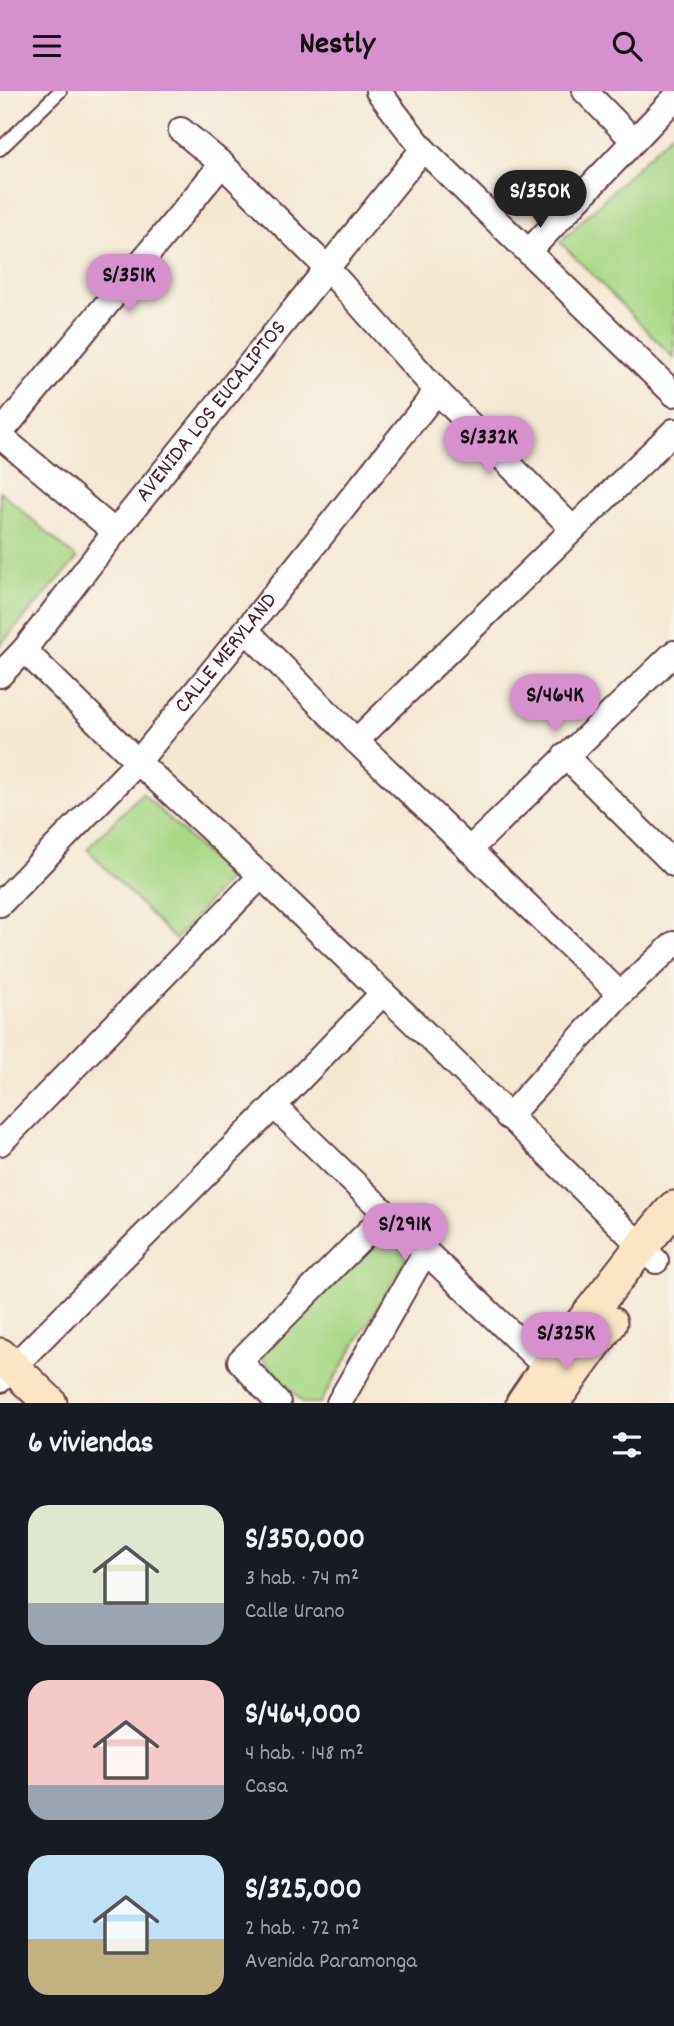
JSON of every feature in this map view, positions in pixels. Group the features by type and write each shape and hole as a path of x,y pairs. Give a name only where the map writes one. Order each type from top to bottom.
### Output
{"street":[{"path":"378,91 423,149 674,394"},
{"path":"585,91 634,141"},
{"path":"529,251 674,99"},
{"path":"181,130 222,164 327,268 437,391 573,529"},
{"name":"AVENIDA LOS EUCALIPTOS","path":"0,675 24,650 115,532 423,149"},
{"path":"115,532 0,435 222,164"},
{"name":"CALLE MERYLAND","path":"0,904 138,762 437,391"},
{"path":"356,741 674,431"},
{"path":"246,630 356,741 620,994"},
{"path":"24,650 138,762 383,992 508,1117 657,1249"},
{"path":"469,850 674,653"},
{"path":"565,756 674,864"},
{"path":"0,1143 261,876"},
{"path":"508,1117 620,994 674,944"},
{"path":"50,1403 4,1368 274,1106 383,992"},
{"path":"274,1106 425,1252 551,1390 657,1249 674,1208"},
{"path":"278,1403 240,1361 386,1214"},
{"path":"339,1403 425,1252"}],"lane":[{"path":"0,149 60,91"}],"green space":[{"path":"674,131 674,358 560,242"},
{"path":"0,491 77,559 0,645"},
{"path":"142,793 230,877 175,940 87,849"},
{"path":"385,1233 408,1256 320,1403 303,1403 261,1357"}]}
